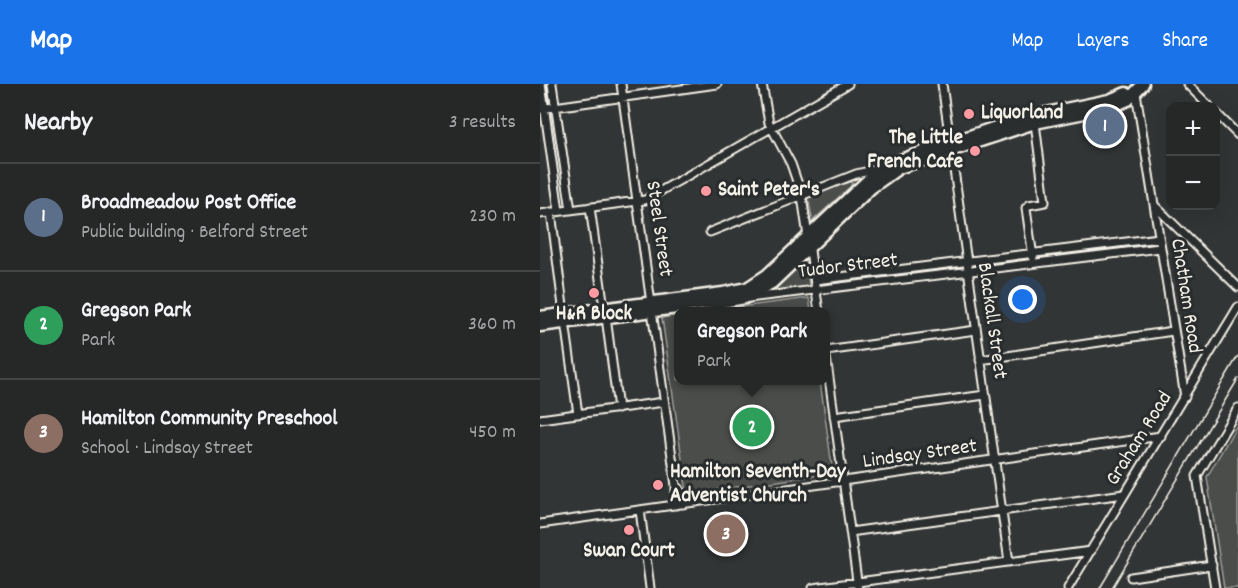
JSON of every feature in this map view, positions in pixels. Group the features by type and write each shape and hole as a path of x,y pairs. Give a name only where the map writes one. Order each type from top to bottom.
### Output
{"main road":[{"path":"808,243 888,175 906,165 1040,113 1117,98 1138,87"},
{"path":"745,298 772,283 868,180 885,167 908,155 1035,123 1109,108 1128,100 1138,87"},
{"name":"Tudor Street","path":"652,306 736,291 760,281 808,243"},
{"name":"Tudor Street","path":"540,326 565,318 605,312 745,298"},
{"name":"Tudor Street","path":"540,317 565,318"}],"street":[{"path":"541,84 542,109 559,211"},
{"path":"552,84 571,210"},
{"name":"Steel Street","path":"621,84 680,504"},
{"path":"542,109 717,84"},
{"path":"762,84 771,128 791,164 802,196 818,307"},
{"path":"540,214 645,200 848,84"},
{"name":"Blackall Street","path":"942,84 1009,562"},
{"path":"1187,84 1205,102"},
{"name":"Chatham Road","path":"1138,87 1160,248 1185,397"},
{"path":"1220,118 1238,135"},
{"path":"1034,264 1026,208 1029,205 1045,202 1035,123"},
{"path":"710,232 856,174 885,167"},
{"path":"1154,204 1238,287"},
{"path":"590,207 618,409"},
{"path":"550,212 578,414"},
{"name":"Tudor Street","path":"815,280 1159,238"},
{"name":"Tudor Street","path":"745,298 1160,248"},
{"name":"Graham Road","path":"1068,588 1238,307"},
{"path":"830,350 976,330"},
{"path":"980,360 1173,331"},
{"path":"829,385 858,585"},
{"path":"834,416 985,395"},
{"path":"540,419 664,402"},
{"path":"1215,588 1197,476 1238,408"},
{"name":"Lindsay Street","path":"540,524 1161,436"},
{"path":"850,532 1124,494"},
{"path":"640,510 650,588"},
{"path":"813,588 858,585 1091,551"},
{"path":"1131,577 1212,565"}],"shaded area":[{"path":"849,181 852,183 850,187 808,225 807,219 812,218 809,202 804,202 806,196"},
{"path":"1138,243 1138,248 1036,261 1036,256"},
{"path":"804,261 807,262 809,288 773,294 771,291"},
{"path":"958,265 959,270 831,286 830,282"},
{"path":"809,298 810,307 739,307"},
{"path":"674,316 674,385 821,385 833,473 687,494 662,318"},
{"path":"1238,423 1238,588 1224,588 1207,477"}],"railway":[{"path":"1100,588 1238,356"},
{"path":"1112,588 1238,379"}],"place":[{"name":"Liquorland","path":"969,114"},
{"name":"Broadmeadow Post Office","path":"1105,126"},
{"name":"The Little French Cafe","path":"975,151"},
{"name":"Saint Peter's","path":"706,191"},
{"name":"H&R Block","path":"594,293"},
{"name":"Gregson Park","path":"752,427"},
{"name":"Hamilton Seventh-Day Adventist Church","path":"658,485"},
{"name":"Swan Court","path":"629,530"},
{"name":"Hamilton Community Preschool","path":"726,534"}]}
